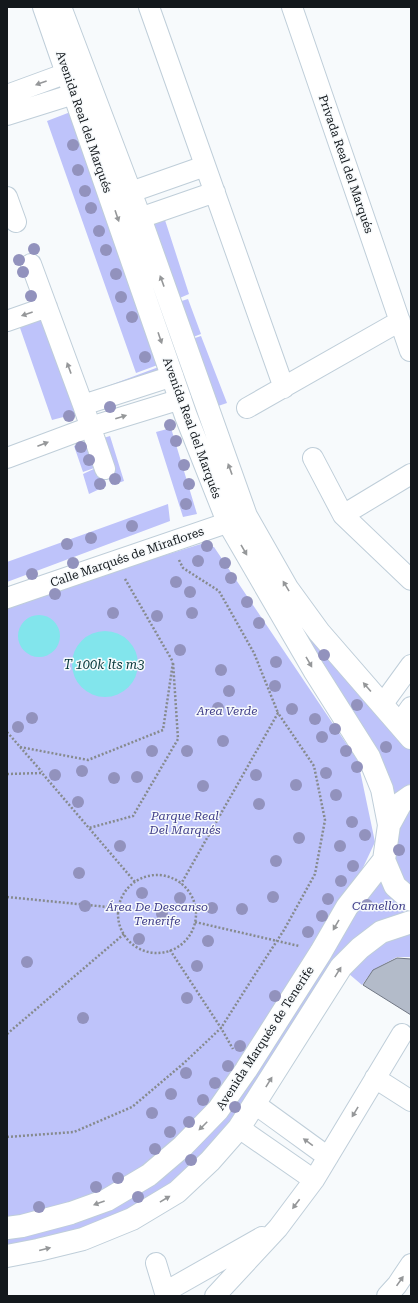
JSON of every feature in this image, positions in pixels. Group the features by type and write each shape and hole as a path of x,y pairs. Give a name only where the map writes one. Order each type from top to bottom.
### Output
{"street":[{"name":"Avenida Real del Marqués","path":"44,7 186,416 314,670 369,757 382,789 390,825"},
{"name":"Avenida Real del Marqués","path":"60,7 140,218 237,519 319,632 382,705 407,723"},
{"path":"149,7 284,388"},
{"name":"Privada Real del Marqués","path":"292,7 410,351"},
{"path":"7,95 67,73"},
{"path":"7,115 74,94"},
{"path":"130,192 205,166"},
{"path":"140,218 215,192"},
{"path":"7,197 16,222"},
{"path":"31,264 83,404 105,469"},
{"path":"7,321 47,307"},
{"path":"247,408 400,321"},
{"path":"83,404 173,376"},
{"path":"7,458 90,427 181,399"},
{"path":"313,458 342,515 411,580"},
{"path":"342,515 411,474"},
{"name":"Calle Marqués de Miraflores","path":"7,598 237,519"},
{"path":"382,705 411,665"},
{"path":"411,796 401,803 390,825 384,860 396,886 411,900"},
{"name":"Avenida Marqués de Tenerife","path":"7,1228 22,1226 57,1217 107,1200 149,1175 183,1146 218,1110 246,1070 321,952 347,907 384,860"},
{"path":"7,1256 83,1239 132,1219 177,1192 210,1161 239,1128 342,966 360,948 381,932 411,922"},
{"path":"215,1296 278,1228 314,1180 402,1034"},
{"path":"375,1078 411,1101"},
{"path":"255,1104 328,1156"},
{"path":"239,1128 314,1180"},
{"path":"156,1263 165,1294 278,1228"},
{"path":"387,1296 397,1285 411,1264"}],"path":[{"path":"89,828 133,816 178,739 173,662 115,561"},
{"path":"7,1137 74,1132 132,1107 184,1064 221,1028 284,930 315,874 325,820 314,766 278,713 254,653 219,591 183,568"},
{"path":"20,747 88,760 163,730 173,662"},
{"path":"181,884 278,713"},
{"path":"7,732 135,882"},
{"path":"7,774 42,773"},
{"path":"151,875 164,875 176,880 185,887 192,898 195,909 195,922 190,934 181,944 170,950 157,953 144,950 132,944 124,934 119,922 118,908 122,896 135,882 151,875"},
{"path":"7,896 118,908"},
{"path":"195,922 277,940 321,952"},
{"path":"7,1034 124,934"},
{"path":"170,950 221,1028"}],"green space":[{"path":"73,111 163,363 136,373 47,121"},
{"path":"164,217 189,294 175,300 149,222"},
{"path":"188,299 201,334 188,339 175,303"},
{"path":"42,315 75,414 52,420 19,325"},
{"path":"201,336 227,403 212,408 189,340"},
{"path":"164,365 166,371 99,396 97,390"},
{"path":"171,428 197,514 183,517 156,432"},
{"path":"110,436 124,481 112,485 100,439"},
{"path":"88,441 97,467 83,472 74,446"},
{"path":"98,467 106,486 89,494 83,474"},
{"path":"168,504 170,521 7,582 7,562"},
{"path":"235,528 411,748 411,783 393,795"},
{"name":"Parque Real Del Marqués","path":"201,544 214,547 358,761 375,842 345,906 217,1109 147,1174 7,1226 7,604"},
{"path":"411,806 411,892 396,874 391,840"},
{"name":"Camellon","path":"383,867 411,903 411,918 381,928 209,1158 131,1216 7,1253 7,1231 106,1203 185,1149"},
{"path":"411,924 411,957 397,957 373,970 362,985 342,968"}],"water":[{"path":"39,615 54,621 60,636 54,651 39,657 24,651 18,636 24,621"},
{"name":"T 100k lts m3","path":"105,631 118,634 128,641 135,651 138,664 135,677 128,687 118,694 105,697 92,694 82,687 75,677 72,664 75,651 82,641 92,634"}],"building":[{"path":"397,958 411,959 411,1015 363,985 373,970"}],"park label":[{"name":"Area Verde","path":"227,711"},
{"name":"Área De Descanso Tenerife","path":"157,914"}]}
